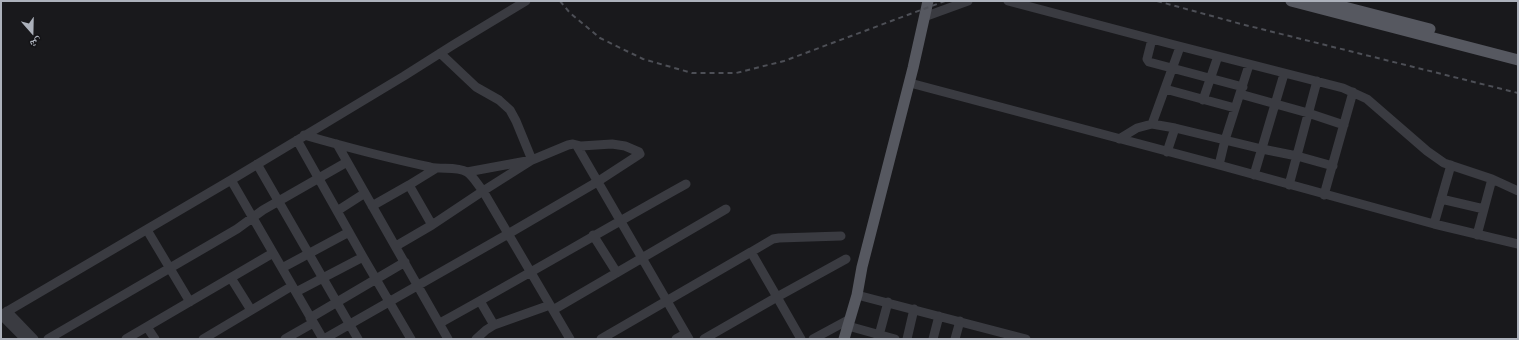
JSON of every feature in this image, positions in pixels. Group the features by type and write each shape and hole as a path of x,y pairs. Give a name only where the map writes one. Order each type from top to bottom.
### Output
{"main road":[{"path":"844,339 857,295 862,267 910,83 928,1"},
{"path":"1291,1 1518,60"},
{"path":"1321,1 1518,52"}],"street":[{"path":"4,313 231,180 526,1"},
{"path":"924,17 968,1"},
{"path":"1008,1 1249,65 1343,88 1367,99 1438,159 1518,190"},
{"path":"1152,39 1147,59 1148,62 1211,78 1275,104 1344,125"},
{"path":"1152,124 1180,47"},
{"path":"440,54 476,87 499,100 510,110 532,160"},
{"path":"1204,100 1218,56"},
{"path":"1219,165 1225,140 1249,65"},
{"path":"1254,175 1284,74"},
{"path":"1289,185 1317,82"},
{"path":"910,83 1219,165 1324,195 1477,235 1518,244"},
{"path":"1165,89 1235,108"},
{"path":"1324,195 1353,92"},
{"path":"1119,139 1137,128 1152,124 1297,156 1333,166"},
{"path":"1167,152 1175,128"},
{"path":"301,138 337,144 435,169 450,169 467,172 532,160"},
{"path":"301,138 318,178 336,211 411,339"},
{"path":"337,144 440,324 444,338"},
{"path":"231,180 323,339 597,182 639,156 640,153 625,146 612,144 577,146 573,144 568,145 532,160 432,225 396,246"},
{"path":"577,146 641,259 687,336 676,339"},
{"path":"48,339 237,229 279,201 347,162"},
{"path":"257,164 358,339"},
{"path":"1434,224 1451,165"},
{"path":"372,206 409,186 435,169"},
{"path":"467,172 483,191 570,339"},
{"path":"1477,235 1492,180"},
{"path":"440,324 532,272 593,235 686,184"},
{"path":"409,186 432,225"},
{"path":"336,211 365,193"},
{"path":"1441,199 1484,210"},
{"path":"476,339 494,325 552,307 617,273 726,210"},
{"path":"147,230 190,302"},
{"path":"282,268 349,232"},
{"path":"593,235 617,273"},
{"path":"601,339 773,239 841,236"},
{"path":"751,252 801,339"},
{"path":"126,339 273,253"},
{"path":"203,339 251,310 294,289 323,278 362,257"},
{"path":"704,339 846,259"},
{"path":"285,339 337,301 405,262"},
{"path":"231,278 251,310"},
{"path":"857,295 1026,339"},
{"path":"480,301 494,325"},
{"path":"878,337 888,302"},
{"path":"907,339 914,309"},
{"path":"4,313 26,339"},
{"path":"4,313 34,339"},
{"path":"932,339 939,316"},
{"path":"955,339 960,321"},
{"path":"813,339 849,323 878,337 894,339"},
{"path":"147,327 155,339"}],"railway":[{"path":"560,1 570,13 600,38 643,59 692,73 736,73 784,61 945,1"},
{"path":"1157,1 1241,24 1518,93"}]}
